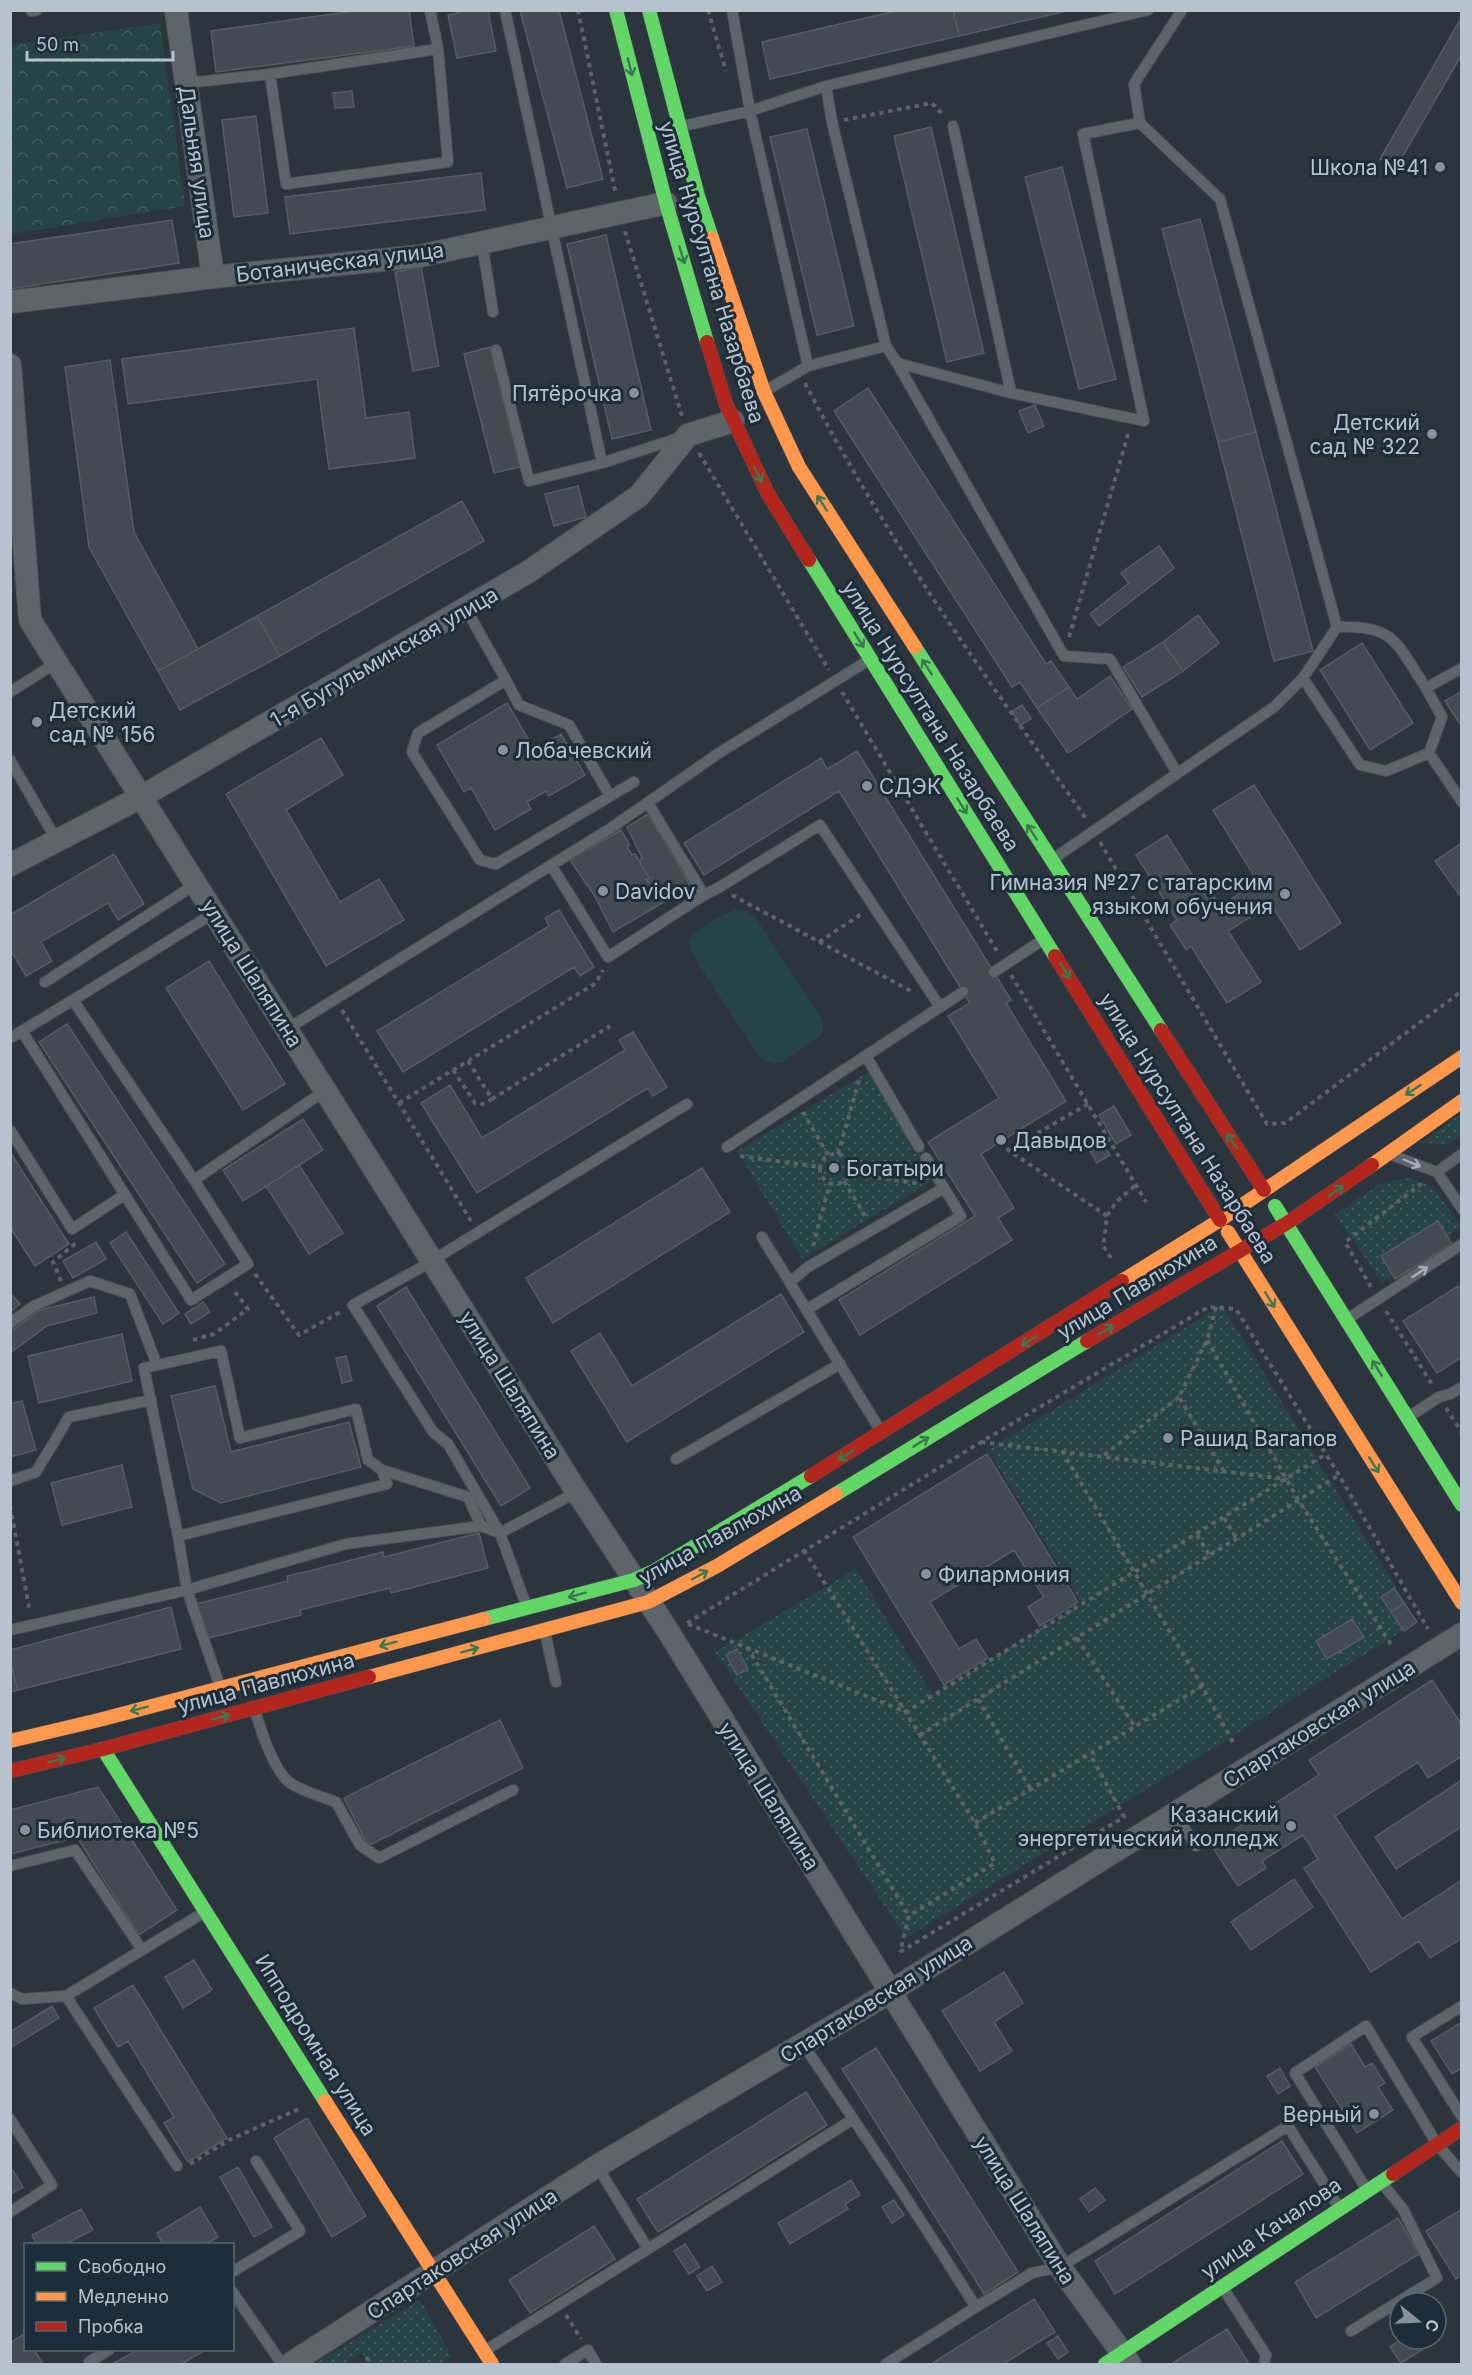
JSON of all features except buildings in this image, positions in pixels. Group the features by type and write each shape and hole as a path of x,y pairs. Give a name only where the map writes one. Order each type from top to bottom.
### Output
{"main road":[{"name":"улица Нурсултана Назарбаева","path":"616,10 666,203 726,404 768,494 1461,1603"},
{"name":"улица Нурсултана Назарбаева","path":"649,10 698,196 764,392 799,467 1051,861 1287,1223 1461,1505"},
{"name":"улица Павлюхина","path":"10,1741 634,1580 654,1571 882,1433 1220,1220 1461,1058"},
{"name":"улица Павлюхина","path":"10,1771 103,1749 648,1602 717,1566 1191,1278 1287,1223 1331,1195 1461,1101"},
{"name":"Ипподромная улица","path":"103,1749 492,2364"},
{"name":"улица Качалова","path":"1119,2361 1222,2286 1461,2128"}],"street":[{"name":"Дальняя улица","path":"176,10 213,277"},
{"name":"Ботаническая улица","path":"10,302 213,277 420,256 666,203"},
{"name":"улица Шаляпина","path":"11,367 30,620 648,1602 1119,2361"},
{"path":"688,435 733,421"},
{"name":"1-я Бугульминская улица","path":"10,865 141,797 528,572 639,495 688,435"},
{"name":"Спартаковская улица","path":"290,2364 597,2166 890,1992 1461,1634"}],"lane":[{"path":"270,74 286,184 448,162 438,49 430,10"},
{"path":"505,10 602,463"},
{"path":"732,10 750,111 803,368"},
{"path":"679,127 750,111 826,86 1148,10"},
{"path":"1051,861 1274,706 1303,678 1337,627 1220,199 1140,123 1134,84 1182,10"},
{"path":"186,83 270,74 438,49"},
{"path":"826,86 832,122 886,346 1064,656 1110,658 1177,773"},
{"path":"897,363 1011,393 1144,421 1083,134 1140,123"},
{"path":"953,126 1011,393"},
{"path":"482,243 493,312"},
{"path":"764,392 803,368 886,346"},
{"path":"496,350 529,481 602,463 688,435"},
{"path":"466,609 519,705 569,725 610,796"},
{"path":"1303,678 1359,765 1386,771 1429,753 1442,717 1394,640 1377,629 1363,626 1337,627"},
{"path":"648,802 643,807 706,761 871,659"},
{"path":"10,692 56,663"},
{"path":"1426,688 1461,668"},
{"path":"506,680 418,733 412,752 480,860 496,864 634,782"},
{"path":"1429,753 1461,802"},
{"path":"10,760 57,841"},
{"path":"287,1029 648,802"},
{"path":"648,802 704,895"},
{"path":"551,865 608,957 704,895 820,825 940,1007"},
{"path":"45,982 196,884"},
{"path":"10,1038 214,913"},
{"path":"994,972 1045,939"},
{"path":"728,1146 963,992"},
{"path":"22,1031 191,1300 248,1264 194,1179 73,1000"},
{"path":"866,1056 920,1147"},
{"path":"194,1179 326,1090"},
{"path":"527,1608 500,1533 448,1443 433,1432 353,1305 433,1261 687,1104"},
{"path":"10,1130 72,1229 124,1195"},
{"path":"1388,1153 1437,1172 1461,1209"},
{"path":"1437,1172 1461,1154"},
{"path":"807,1310 960,1216 926,1158"},
{"path":"790,1282 808,1267 944,1188"},
{"path":"762,1238 882,1433"},
{"path":"1346,1320 1461,1246"},
{"path":"10,1323 34,1306 90,1281 130,1294 157,1365"},
{"path":"220,1688 187,1590 144,1368 221,1351 240,1438 356,1409 368,1460 382,1470 468,1497 481,1526"},
{"path":"676,1459 840,1364"},
{"path":"1408,1418 1439,1397 1450,1394 1461,1387"},
{"path":"10,1481 36,1472 69,1417 151,1400"},
{"path":"178,1536 387,1484 382,1470"},
{"path":"10,1630 187,1590 346,1544 481,1526 500,1533 577,1492"},
{"path":"544,1630 556,1683"},
{"path":"254,1708 268,1750 287,1780 300,1789 336,1802 360,1845 379,1858 513,1790"},
{"path":"1175,1814 1196,1846"},
{"path":"10,1866 75,1850 142,1950"},
{"path":"10,1993 22,1999 66,1996 206,1911"},
{"path":"66,1996 177,2166"},
{"path":"1461,2006 1412,2037 1461,2117"},
{"path":"1367,2189 1295,2073 1366,2026 1437,2144 1461,2173"},
{"path":"803,2044 976,2307"},
{"path":"10,2119 52,2185 10,2212"},
{"path":"484,2351 853,2119"},
{"path":"886,2364 1032,2273 1060,2267 1288,2126 1340,2208"},
{"path":"234,2271 300,2231 256,2161"},
{"path":"597,2166 648,2249"},
{"path":"1351,2331 1437,2278 1403,2209 1380,2181"},
{"path":"1222,2286 1266,2355 1264,2364"},
{"path":"234,2294 282,2364"},
{"path":"565,2364 588,2350 596,2364"},
{"path":"88,2364 106,2351"}],"path":[{"path":"578,10 620,213 688,435 1146,1202"},
{"path":"708,10 729,78"},
{"path":"832,122 932,103 953,126"},
{"path":"803,368 823,417 947,621 1094,832 1267,1124 1285,1123 1461,991"},
{"path":"1064,656 1133,419"},
{"path":"718,888 940,1007"},
{"path":"819,942 874,906"},
{"path":"399,1103 596,983 608,957"},
{"path":"336,999 478,1232"},
{"path":"453,1070 475,1103 483,1104 610,1026"},
{"path":"838,1154 866,1056"},
{"path":"468,1061 492,1098"},
{"path":"796,1101 828,1155"},
{"path":"1088,1104 1008,1150 1107,1216"},
{"path":"728,1146 737,1156 820,1167"},
{"path":"828,1155 843,1155 849,1163 850,1173 844,1181 834,1184 822,1177 820,1167 828,1155"},
{"path":"1437,1172 1346,1242 1378,1299 1461,1433"},
{"path":"850,1173 944,1188"},
{"path":"844,1181 873,1229"},
{"path":"808,1267 830,1183"},
{"path":"1111,1258 1103,1246 1107,1216 1116,1202 1136,1185"},
{"path":"66,1292 53,1262 77,1243 72,1229"},
{"path":"248,1264 299,1335 353,1305"},
{"path":"183,1343 214,1334 248,1309 225,1278"},
{"path":"906,1712 687,1623 981,1442 1208,1307 1236,1309 1339,1475 1428,1629"},
{"path":"1104,1456 1179,1397 1207,1340 1216,1307"},
{"path":"1207,1340 1299,1501 1392,1646"},
{"path":"1179,1397 1223,1470"},
{"path":"981,1442 1287,1479"},
{"path":"1062,1451 1202,1686 1235,1746"},
{"path":"906,1712 1326,1454"},
{"path":"920,1736 1339,1475"},
{"path":"10,1506 33,1625"},
{"path":"1224,1518 1237,1539"},
{"path":"1197,1535 1210,1556"},
{"path":"804,1550 975,1823 995,1863 909,1916 900,1952 1124,1817 1090,1754"},
{"path":"1077,1638 1135,1727"},
{"path":"747,1647 909,1916"},
{"path":"975,1823 1202,1686"},
{"path":"978,1699 1031,1790"},
{"path":"177,2166 187,2166 229,2140 304,2106"},
{"path":"560,2304 588,2350"},
{"path":"366,2357 371,2364"}],"green space":[{"path":"160,23 185,206 11,234 11,45"},
{"path":"742,909 754,915 823,1020 823,1030 819,1037 783,1062 773,1064 760,1058 690,951 691,939 695,933 723,915"},
{"path":"870,1071 935,1179 802,1259 737,1151"},
{"path":"1461,1114 1461,1135 1448,1144 1420,1143"},
{"path":"1410,1178 1432,1186 1461,1226 1382,1283 1335,1214 1382,1183"},
{"path":"1222,1305 1417,1622 906,1938 715,1652 856,1569 933,1695 1082,1603 988,1450"},
{"path":"420,2300 452,2357 439,2364 369,2364 362,2353 344,2364 314,2364"}],"traffic: fast":[{"path":"616,10 666,203 707,342"},
{"path":"649,10 698,196 712,238"},
{"path":"809,560 1055,956"},
{"path":"915,647 1161,1030"},
{"path":"1275,1206 1462,1505"},
{"path":"836,1494 1087,1341"},
{"path":"484,1619 634,1580 654,1571 811,1476"},
{"path":"103,1749 325,2101"},
{"path":"1105,2364 1393,2174"}],"traffic: slow":[{"path":"712,238 764,392 799,467 915,647"},
{"path":"1122,1281 1220,1220 1462,1057"},
{"path":"1372,1165 1462,1101"},
{"path":"1228,1232 1462,1603"},
{"path":"369,1677 648,1602 717,1566 836,1494"},
{"path":"10,1741 99,1720 484,1619"},
{"path":"325,2101 492,2364"}],"traffic: jam":[{"path":"707,342 726,404 768,494 809,560"},
{"path":"1055,956 1220,1220"},
{"path":"1161,1030 1264,1190"},
{"path":"1087,1341 1287,1223 1372,1165"},
{"path":"811,1476 1122,1281"},
{"path":"10,1771 103,1749 369,1677"},
{"path":"1393,2174 1462,2128"}],"place":[{"name":"Школа №41","path":"1440,167"},
{"name":"Пятёрочка","path":"634,393"},
{"name":"Детский сад № 322","path":"1432,434"},
{"name":"Детский сад № 156","path":"37,722"},
{"name":"Лобачевский","path":"503,750"},
{"name":"СДЭК","path":"867,786"},
{"name":"Davidov","path":"603,891"},
{"name":"Гимназия №27 с татарским языком обучения","path":"1285,894"},
{"name":"Давыдов","path":"1001,1140"},
{"name":"Богатыри","path":"834,1168"},
{"name":"Рашид Вагапов","path":"1168,1438"},
{"name":"Филармония","path":"926,1574"},
{"name":"Казанский энергетический колледж","path":"1291,1826"},
{"name":"Библиотека №5","path":"25,1830"},
{"name":"Верный","path":"1374,2114"}]}
